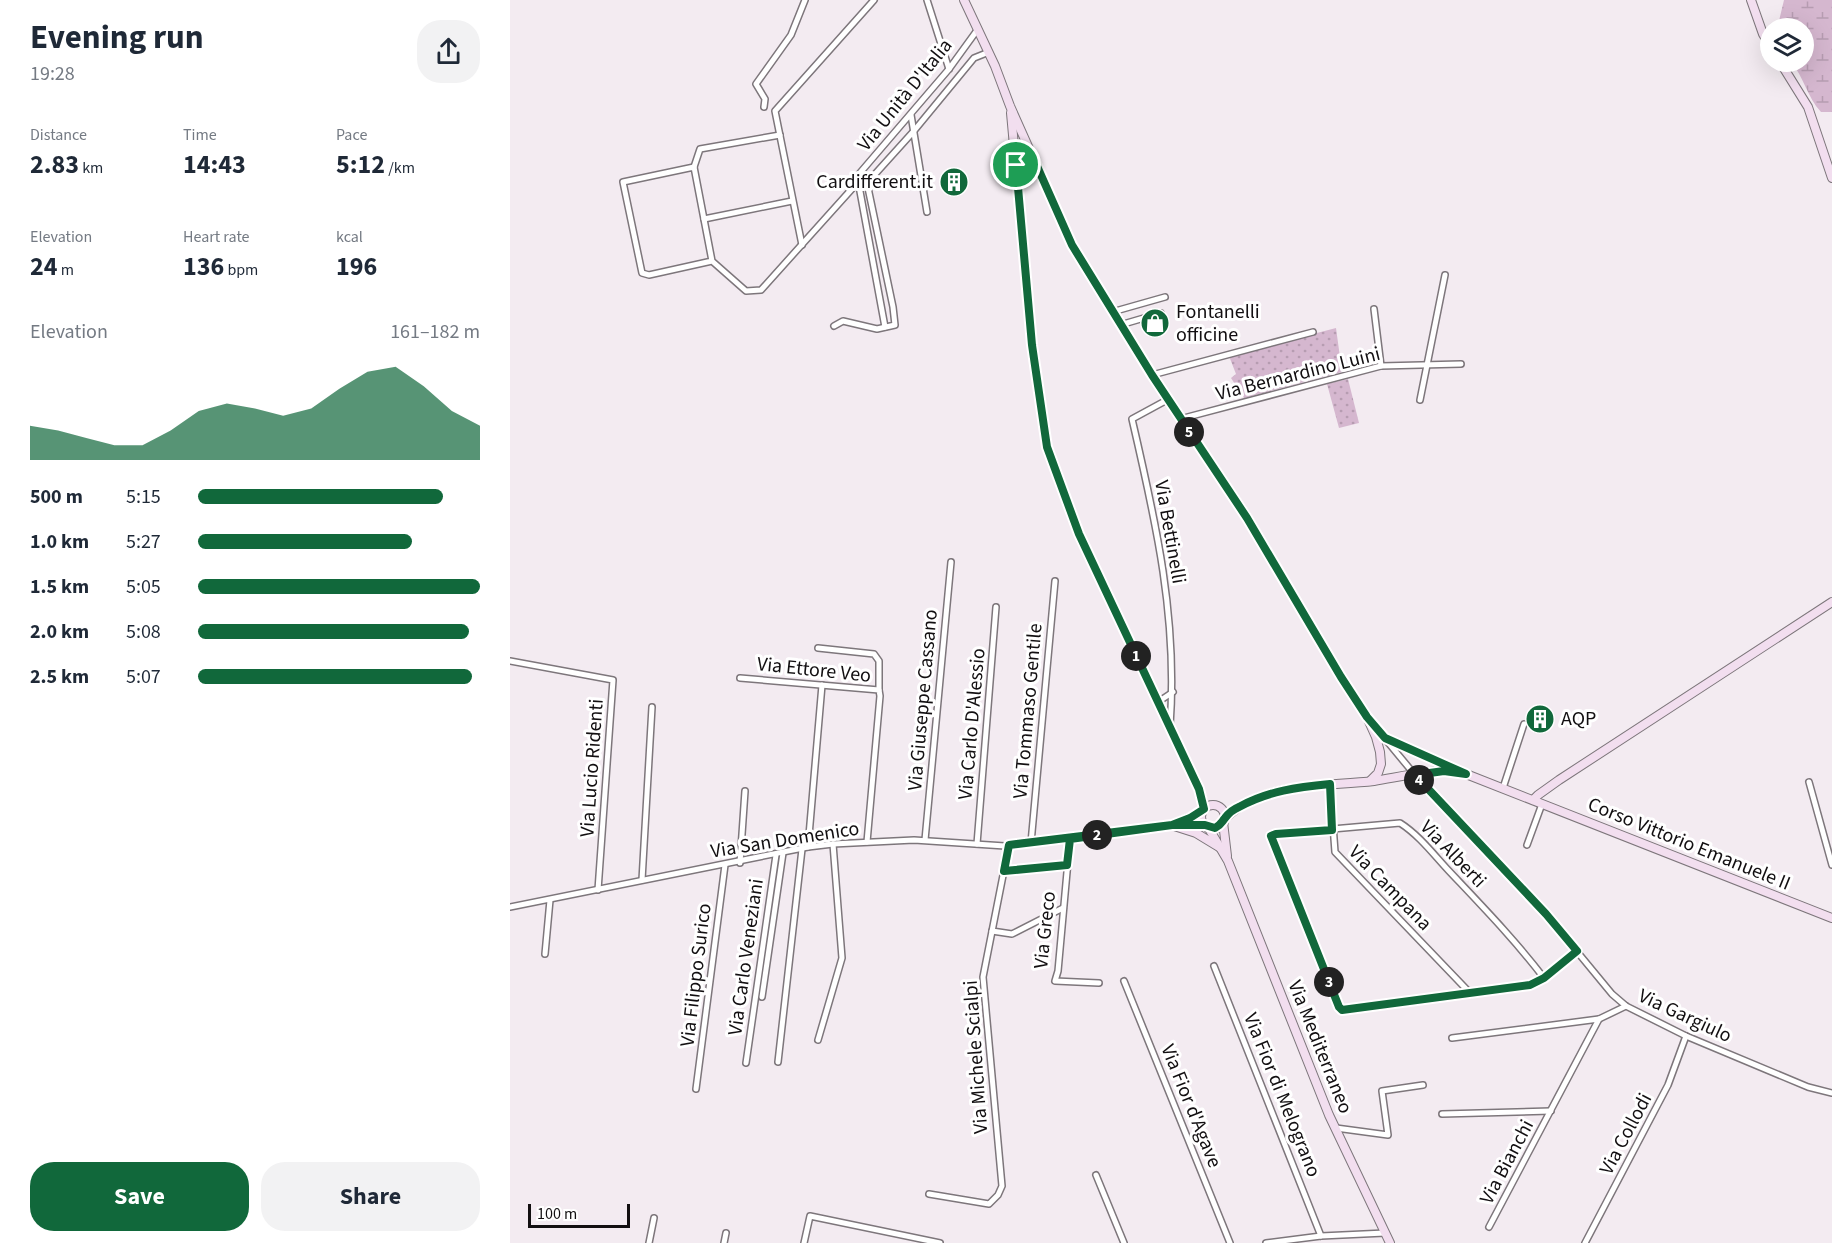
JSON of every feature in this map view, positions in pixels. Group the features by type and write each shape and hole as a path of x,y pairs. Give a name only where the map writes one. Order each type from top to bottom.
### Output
{"main road":[{"path":"964,0 989,52 1010,106 1072,245 1167,400 1247,518 1341,677 1367,717 1385,738 1466,774"},
{"path":"1751,0 1760,26"},
{"path":"1786,72 1808,106 1832,178"},
{"path":"1010,106 1032,345 1047,447 1079,534 1199,789 1204,810 1202,818 1228,861"},
{"path":"1016,165 1023,156 1033,157"},
{"path":"1533,800 1558,780 1832,602"},
{"path":"1367,717 1378,744 1381,764 1378,773 1370,781"},
{"path":"1207,826 1215,828 1239,807 1290,788 1370,781 1444,771 1466,774"},
{"name":"Corso Vittorio Emanuele II","path":"1466,774 1832,918"},
{"path":"1204,810 1211,805 1218,806 1223,811 1228,861"},
{"path":"1172,825 1196,833 1220,848"},
{"name":"Via Mediterraneo","path":"1228,861 1336,1128 1390,1243"}],"street":[{"path":"764,107 765,99 756,84 791,35 805,0"},
{"path":"802,245 775,111 874,0"},
{"path":"927,0 949,69"},
{"name":"Via Unità D'Italia","path":"712,261 746,291 761,290 859,181 859,174 949,69 978,29"},
{"path":"867,183 914,132 974,58 989,52"},
{"path":"911,115 927,213"},
{"path":"693,167 623,182 642,273 649,275 712,261 693,167 700,149 780,135"},
{"path":"867,183 859,181 888,327"},
{"path":"834,326 843,321 877,329 895,325 867,183"},
{"path":"704,219 792,201"},
{"path":"1420,400 1445,275"},
{"path":"1112,312 1165,297"},
{"path":"1374,309 1381,366"},
{"path":"1119,325 1161,313 1164,322"},
{"path":"1152,375 1313,332"},
{"name":"Via Bernardino Luini","path":"1180,419 1381,366 1461,364"},
{"name":"Via Bettinelli","path":"1167,400 1131,419 1154,512 1167,591 1173,692 1170,728"},
{"name":"Via Giuseppe Cassano","path":"926,840 951,562"},
{"name":"Via Tommaso Gentile","path":"1032,843 1054,581"},
{"name":"Via Carlo D'Alessio","path":"977,844 996,607"},
{"path":"818,648 874,654 879,661 879,690"},
{"name":"Via Lucio Ridenti","path":"510,661 613,680 598,890"},
{"name":"Via Ettore Veo","path":"740,678 879,690 867,842"},
{"path":"778,1062 805,848 822,685"},
{"path":"1158,702 1173,692"},
{"path":"642,880 652,707"},
{"path":"1503,788 1524,724"},
{"name":"Via Gargiulo","path":"1385,738 1415,775 1546,914 1612,994 1626,1006 1686,1036 1809,1087 1832,1094"},
{"path":"1809,782 1832,865"},
{"name":"Via Campana","path":"1330,784 1335,852 1471,994"},
{"path":"740,862 745,791"},
{"path":"1527,845 1542,804"},
{"name":"Via San Domenico","path":"1172,825 1204,810"},
{"name":"Via Alberti","path":"1471,994 1342,1010 1271,836 1400,823 1506,933 1544,978"},
{"name":"Via San Domenico","path":"510,908 642,880 833,844 926,840 1009,845 1172,825 1207,826"},
{"name":"Via Greco","path":"1070,839 1058,970 1055,981 1099,983"},
{"path":"818,1040 842,958 833,844"},
{"name":"Via Michele Scialpi","path":"929,1194 989,1204 998,1195 1002,1186 983,977 1009,845"},
{"path":"762,997 779,854"},
{"name":"Via Carlo Veneziani","path":"746,1063 779,854"},
{"name":"Via Filippo Surico","path":"696,1089 725,865"},
{"path":"1004,871 1067,865"},
{"path":"545,954 550,900"},
{"path":"992,931 1012,934 1063,908"},
{"path":"1471,994 1530,985 1544,978 1577,951"},
{"name":"Via Fior di Melograno","path":"1214,966 1322,1236"},
{"name":"Via Fior d'Agave","path":"1124,981 1230,1243"},
{"path":"1452,1038 1599,1019 1626,1006"},
{"name":"Via Bianchi","path":"1489,1227 1599,1019"},
{"name":"Via Collodi","path":"1585,1243 1668,1085 1686,1036"},
{"path":"1336,1128 1388,1135 1382,1091 1423,1085"},
{"name":"Via Bianchi","path":"1442,1114 1551,1111"},
{"path":"1096,1175 1124,1243"},
{"path":"804,1243 810,1216 940,1243"},
{"path":"649,1243 654,1218"},
{"path":"724,1243 726,1233"},
{"path":"1266,1243 1322,1236 1385,1233"}],"green space":[{"path":"1784,0 1832,0 1832,112 1821,112 1798,72 1814,72 1814,18 1780,18"},
{"path":"1336,328 1342,372 1244,398 1231,378 1236,374 1229,356"},
{"path":"1348,379 1359,423 1339,428 1327,384"}],"place":[{"name":"Cardifferent.it","path":"954,182"},
{"name":"Fontanelli officine","path":"1155,323"},
{"name":"AQP","path":"1540,719"}],"route":[{"path":"1016,165 1023,156 1033,157 1072,245 1119,325 1247,518 1367,717 1385,738 1466,774 1444,771 1415,775 1546,914 1577,951 1544,978 1530,985 1342,1010 1271,836 1332,830 1330,784 1290,788 1256,799 1231,812 1219,827 1215,828 1205,825 1172,825 1161,826 1070,839 1067,865 1004,871 1009,845 1070,839 1172,825 1204,809 1199,789 1079,534 1047,447 1032,345 1016,165"}]}
